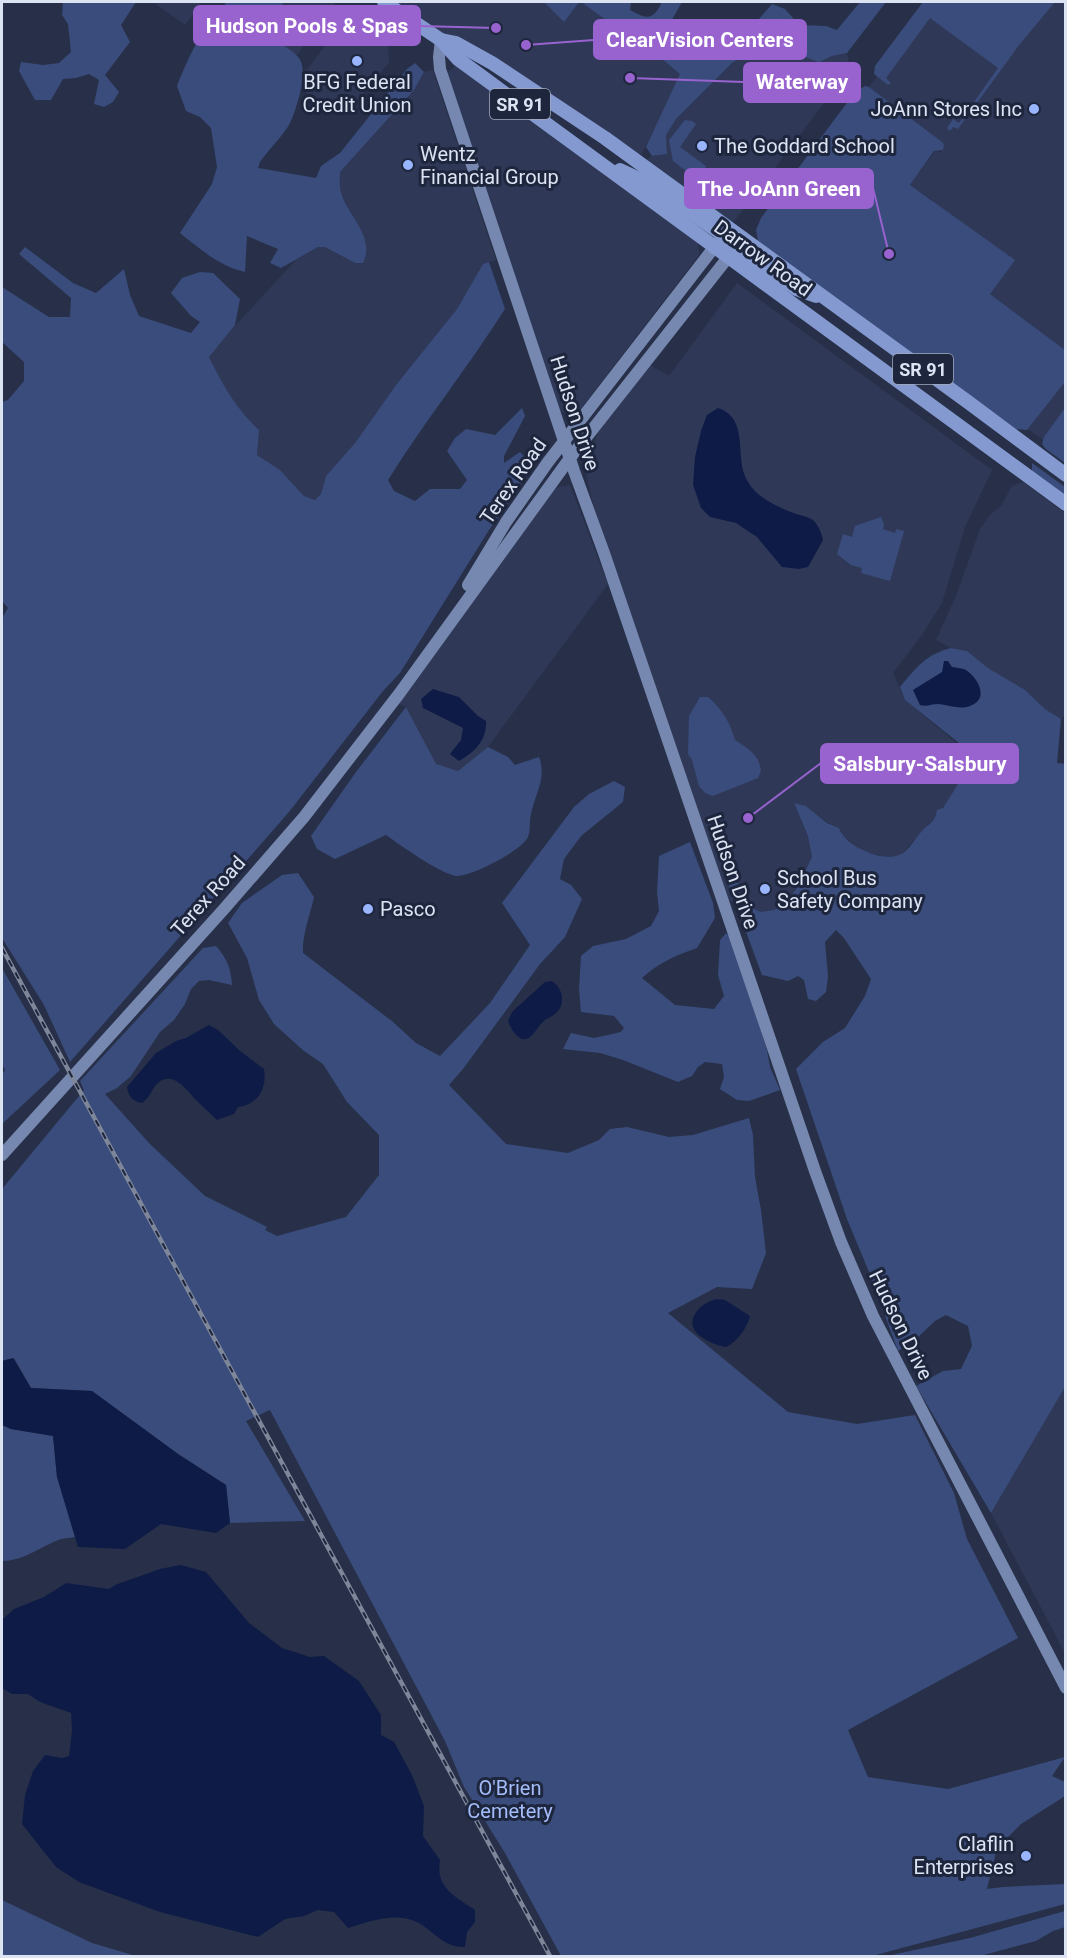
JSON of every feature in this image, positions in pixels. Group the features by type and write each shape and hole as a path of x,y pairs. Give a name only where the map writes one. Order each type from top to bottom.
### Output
{"main road":[{"name":"Darrow Road","path":"384,2 441,40 458,58 714,247 735,248 832,303 1065,475"},
{"name":"Darrow Road","path":"441,40 456,43 528,86 632,158 726,232 735,248 1065,504"},
{"name":"Hudson Drive","path":"441,40 439,57 443,81 564,441 841,1242 896,1363 1065,1688"},
{"path":"516,101 528,86"},
{"path":"623,171 632,158"},
{"path":"601,164 648,183 726,232"},
{"name":"Terex Road","path":"429,651 506,522 564,441 726,232"},
{"name":"Terex Road","path":"2,1155 276,850 346,764 570,458 735,248"}],"shaded area":[{"path":"153,2 202,2 185,25"},
{"path":"284,2 336,2 294,59 260,34"},
{"path":"384,2 581,2 632,39 639,37 685,72 639,159"},
{"path":"934,2 1065,2 1065,350 990,294 932,200 910,185 935,151 941,152 944,144 869,87"},
{"path":"350,12 388,40 389,63 355,103 331,111 296,85"},
{"path":"764,43 818,61 847,53 850,69 729,228 641,164 652,156 667,154 666,135 676,119 732,63"},
{"path":"456,65 698,241 699,255 576,415 557,410 446,74"},
{"path":"433,70 496,260 483,264 457,309 396,385 355,443 326,476 321,494 315,500 304,496 280,470 257,455 259,430 227,394 209,356 296,260 318,247 325,247 355,263 366,242 340,191 340,172 414,90 424,72"},
{"path":"737,283 992,470 965,527 942,603 922,635 893,673 905,700 971,755 969,765 943,808 901,855 886,857 861,850 841,834 839,828 828,823 806,806 794,804 808,836 812,857 797,888 787,901 774,910 761,912 748,906 741,885 728,883 735,902 725,900 598,527 586,474 588,457 599,431 650,365 669,376"},
{"path":"1065,382 1065,456 1028,429"},
{"path":"718,408 728,413 738,429 743,470 751,486 768,501 811,519 821,532 823,540 808,567 799,569 782,567 757,537 736,523 710,517 701,508 693,485 695,457 707,415"},
{"path":"1023,482 1065,513 1066,714 1061,719 1045,709 1025,690 988,668 967,651 951,648 936,640 956,596 980,529 990,515 1001,506 1012,486"},
{"path":"570,485 608,584 488,747 458,771 435,764 406,707 398,703 553,488"},
{"path":"944,661 948,661 952,667 966,670 978,683 981,694 976,703 962,708 938,704 920,705 913,690 942,672"},
{"path":"433,689 459,697 486,721 486,728 479,745 459,761 450,754 461,740 463,728 423,708 421,699"},
{"path":"552,981 559,988 562,996 559,1009 527,1039 520,1038 511,1029 508,1021 512,1012 545,982"},
{"path":"209,1025 264,1069 263,1089 256,1099 238,1107 234,1114 217,1120 174,1080 163,1080 157,1084 142,1103 132,1098 127,1087 156,1053"},
{"path":"717,1299 725,1300 750,1316 741,1334 726,1347 705,1340 692,1325 697,1311 706,1303"},
{"path":"13,1358 31,1388 92,1391 178,1454 226,1485 230,1523 216,1533 161,1524 125,1549 78,1547 57,1477 53,1436 11,1429 2,1425 2,1361"},
{"path":"1065,1387 1065,1653 991,1513"},
{"path":"181,1565 206,1572 249,1623 282,1648 310,1657 324,1656 359,1681 381,1715 381,1735 394,1742 412,1775 424,1806 423,1836 440,1860 439,1870 444,1885 454,1896 475,1910 475,1922 467,1932 465,1947 443,1941 419,1923 396,1917 348,1928 334,1912 318,1910 304,1916 285,1919 258,1937 160,1912 79,1882 56,1867 22,1824 25,1795 33,1771 45,1755 62,1758 69,1756 72,1731 71,1713 40,1702 28,1694 12,1694 2,1688 2,1620 14,1609 44,1597 66,1583 109,1589 160,1569"}],"green space":[{"path":"63,2 136,2 121,25 130,42 105,75 119,92 113,102 104,107 94,104 99,80 89,74 63,79 51,100 35,100 19,71 21,62 43,65 59,63 71,52 68,24 62,15"},
{"path":"227,2 284,2 260,34 291,50 302,64 302,81 292,119 258,168 316,178 321,166 340,153 407,69 415,63 424,72 414,90 340,172 344,201 359,226 366,244 363,263 355,263 325,247 318,247 281,268 270,263 278,249 247,236 245,272 218,261 180,233 212,184 217,167 211,128 200,117 186,111 177,86 204,31"},
{"path":"544,2 579,2 564,22"},
{"path":"581,2 631,2 630,10 646,17 653,15 662,2 682,2 665,32 680,37 710,41 711,29 708,21 732,31 751,28 772,4 785,9 799,25 826,26 837,30 860,2 886,2 847,53 819,62 764,43 732,63 676,119 666,135 667,154 652,156 646,147 680,74 643,43 632,39"},
{"path":"923,2 1055,2 1019,45 958,129 953,127 950,131 947,128 953,119 959,123 998,68 930,18 886,78 891,83 888,85 874,74 875,66"},
{"path":"865,86 944,144 943,150 934,151 910,185 1015,260 990,294 1065,350 1065,382 1027,430 1016,429 758,241 756,230 761,218 855,92"},
{"path":"685,120 696,124 680,147 706,166 697,179 673,161 669,140"},
{"path":"25,247 73,283 96,293 124,269 130,295 139,316 191,333 200,322 191,316 171,293 182,278 200,272 213,273 240,299 235,325 209,357 230,396 259,430 257,455 280,470 304,496 315,500 321,494 326,476 355,443 396,385 457,309 483,264 489,262 505,309 388,480 394,491 415,501 430,489 460,489 467,480 447,451 455,438 466,429 495,435 522,408 525,416 504,456 504,463 520,452 528,461 519,488 489,530 400,673 383,691 289,812 70,1062 44,1005 2,938 2,618 8,608 2,601 2,402 8,400 24,381 24,362 2,342 2,287 49,317 70,317 71,298 19,254"},
{"path":"1065,408 1065,463 1042,444 1044,437"},
{"path":"1032,463 1065,487 1065,497 1032,473"},
{"path":"881,517 883,529 895,533 896,529 904,531 890,581 861,573 862,568 851,565 837,554 843,534 852,537 855,526"},
{"path":"951,648 967,651 988,668 1025,690 1045,709 1061,719 1057,763 1066,764 1065,1387 991,1513 916,1386 943,1371 961,1369 972,1346 968,1326 946,1315 898,1351 847,1219 796,1069 823,1042 845,1028 865,996 871,979 844,938 836,930 825,942 828,976 826,992 816,1001 808,999 804,980 798,976 788,981 762,975 728,883 732,880 741,885 748,906 761,912 774,910 787,901 797,888 812,857 808,836 794,803 806,806 827,823 839,828 849,841 867,852 886,857 895,856 908,849 933,820 937,810 943,808 969,766 971,755 905,700 900,687 928,658"},
{"path":"700,697 708,697 717,706 731,727 735,740 755,755 761,770 758,778 713,796 705,793 699,786 692,760 688,754 689,716"},
{"path":"406,707 436,764 458,771 488,747 508,757 515,765 539,757 541,779 531,814 529,834 524,843 485,867 457,876 432,865 386,835 335,859 317,849 311,836"},
{"name":"O'Brien Cemetery","path":"614,781 625,787 623,802 581,836 564,859 560,879 571,885 582,899 565,937 540,964 449,1085 506,1144 568,1153 599,1140 610,1129 627,1127 669,1137 693,1135 749,1118 753,1135 755,1177 766,1253 752,1289 717,1287 668,1313 788,1412 857,1424 915,1415 954,1493 967,1539 1018,1638 848,1730 868,1777 948,1789 1065,1757 1052,1776 1065,1782 1065,1796 1021,1824 997,1848 987,1889 1065,1884 1065,1904 872,1956 561,1956 505,1853 464,1787 445,1741 270,1410 246,1421 305,1521 230,1523 226,1485 178,1454 92,1391 31,1388 14,1358 2,1361 2,1189 84,1090 80,1081 203,948 216,946 220,950 228,964 232,985 209,980 199,981 191,989 185,1004 174,1020 160,1032 131,1076 117,1088 105,1094 150,1144 205,1196 267,1227 265,1230 277,1236 346,1217 379,1175 379,1135 347,1102 323,1064 304,1051 274,1024 259,1000 247,958 228,923 242,903 282,875 298,873 314,897 305,932 303,953 393,1022 416,1043 440,1056 490,1003 530,945 502,903 574,807 589,794"},
{"path":"690,842 713,903 715,918 697,948 668,960 642,978 675,1005 714,1009 724,996 718,975 720,940 726,933 731,938 767,1050 770,1067 780,1090 749,1101 737,1100 720,1089 724,1077 722,1064 705,1062 692,1076 678,1082 600,1053 563,1049 571,1033 594,1038 621,1032 624,1028 614,1016 581,1012 579,989 581,956 593,946 626,939 651,926 659,911 657,892 659,856"},
{"path":"2,968 60,1070 2,1124 2,1075 5,1070 2,1063"},
{"path":"2,1425 11,1429 53,1436 57,1477 75,1537 58,1540 16,1559 2,1561"},
{"path":"2,1900 92,1943 136,1956 2,1956"},
{"path":"1065,1911 1065,1927 1036,1941 980,1956 887,1956 970,1938"}],"railway":[{"path":"2,948 550,1956"}],"place":[{"name":"Hudson Pools & Spas","path":"496,28"},
{"name":"ClearVision Centers","path":"526,45"},
{"name":"BFG Federal Credit Union","path":"357,61"},
{"name":"Waterway","path":"630,78"},
{"name":"JoAnn Stores Inc","path":"1034,109"},
{"name":"The Goddard School","path":"702,146"},
{"name":"Wentz Financial Group","path":"408,165"},
{"name":"The JoAnn Green","path":"889,254"},
{"name":"Salsbury-Salsbury","path":"748,818"},
{"name":"School Bus Safety Company","path":"765,889"},
{"name":"Pasco","path":"368,909"},
{"name":"Claflin Enterprises","path":"1026,1856"}]}
